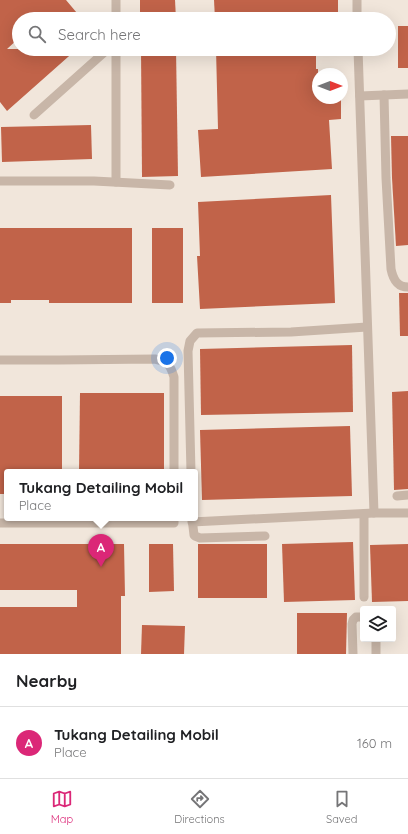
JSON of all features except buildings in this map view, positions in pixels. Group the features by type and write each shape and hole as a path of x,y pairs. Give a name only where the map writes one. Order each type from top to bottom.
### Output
{"lane":[{"path":"116,0 116,12"},
{"path":"357,0 357,12"},
{"path":"34,115 100,56"},
{"path":"116,56 116,182"},
{"path":"358,56 374,513"},
{"path":"360,96 408,94"},
{"path":"384,95 386,178 391,269 395,281 399,285 408,287"},
{"path":"0,181 94,181 170,185"},
{"path":"191,469 188,352 190,341 197,333 291,332 367,327"},
{"path":"0,360 155,359 169,364 174,377 174,469"},
{"path":"397,496 408,495"},
{"path":"198,520 408,513"},
{"path":"364,514 364,597"},
{"path":"0,523 174,523 174,521"},
{"path":"192,521 194,535 200,538 265,536"},
{"path":"353,654 352,624 356,617 360,617"},
{"path":"376,642 376,654"}],"place":[{"name":"Tukang Detailing Mobil","path":"101,567"}]}
